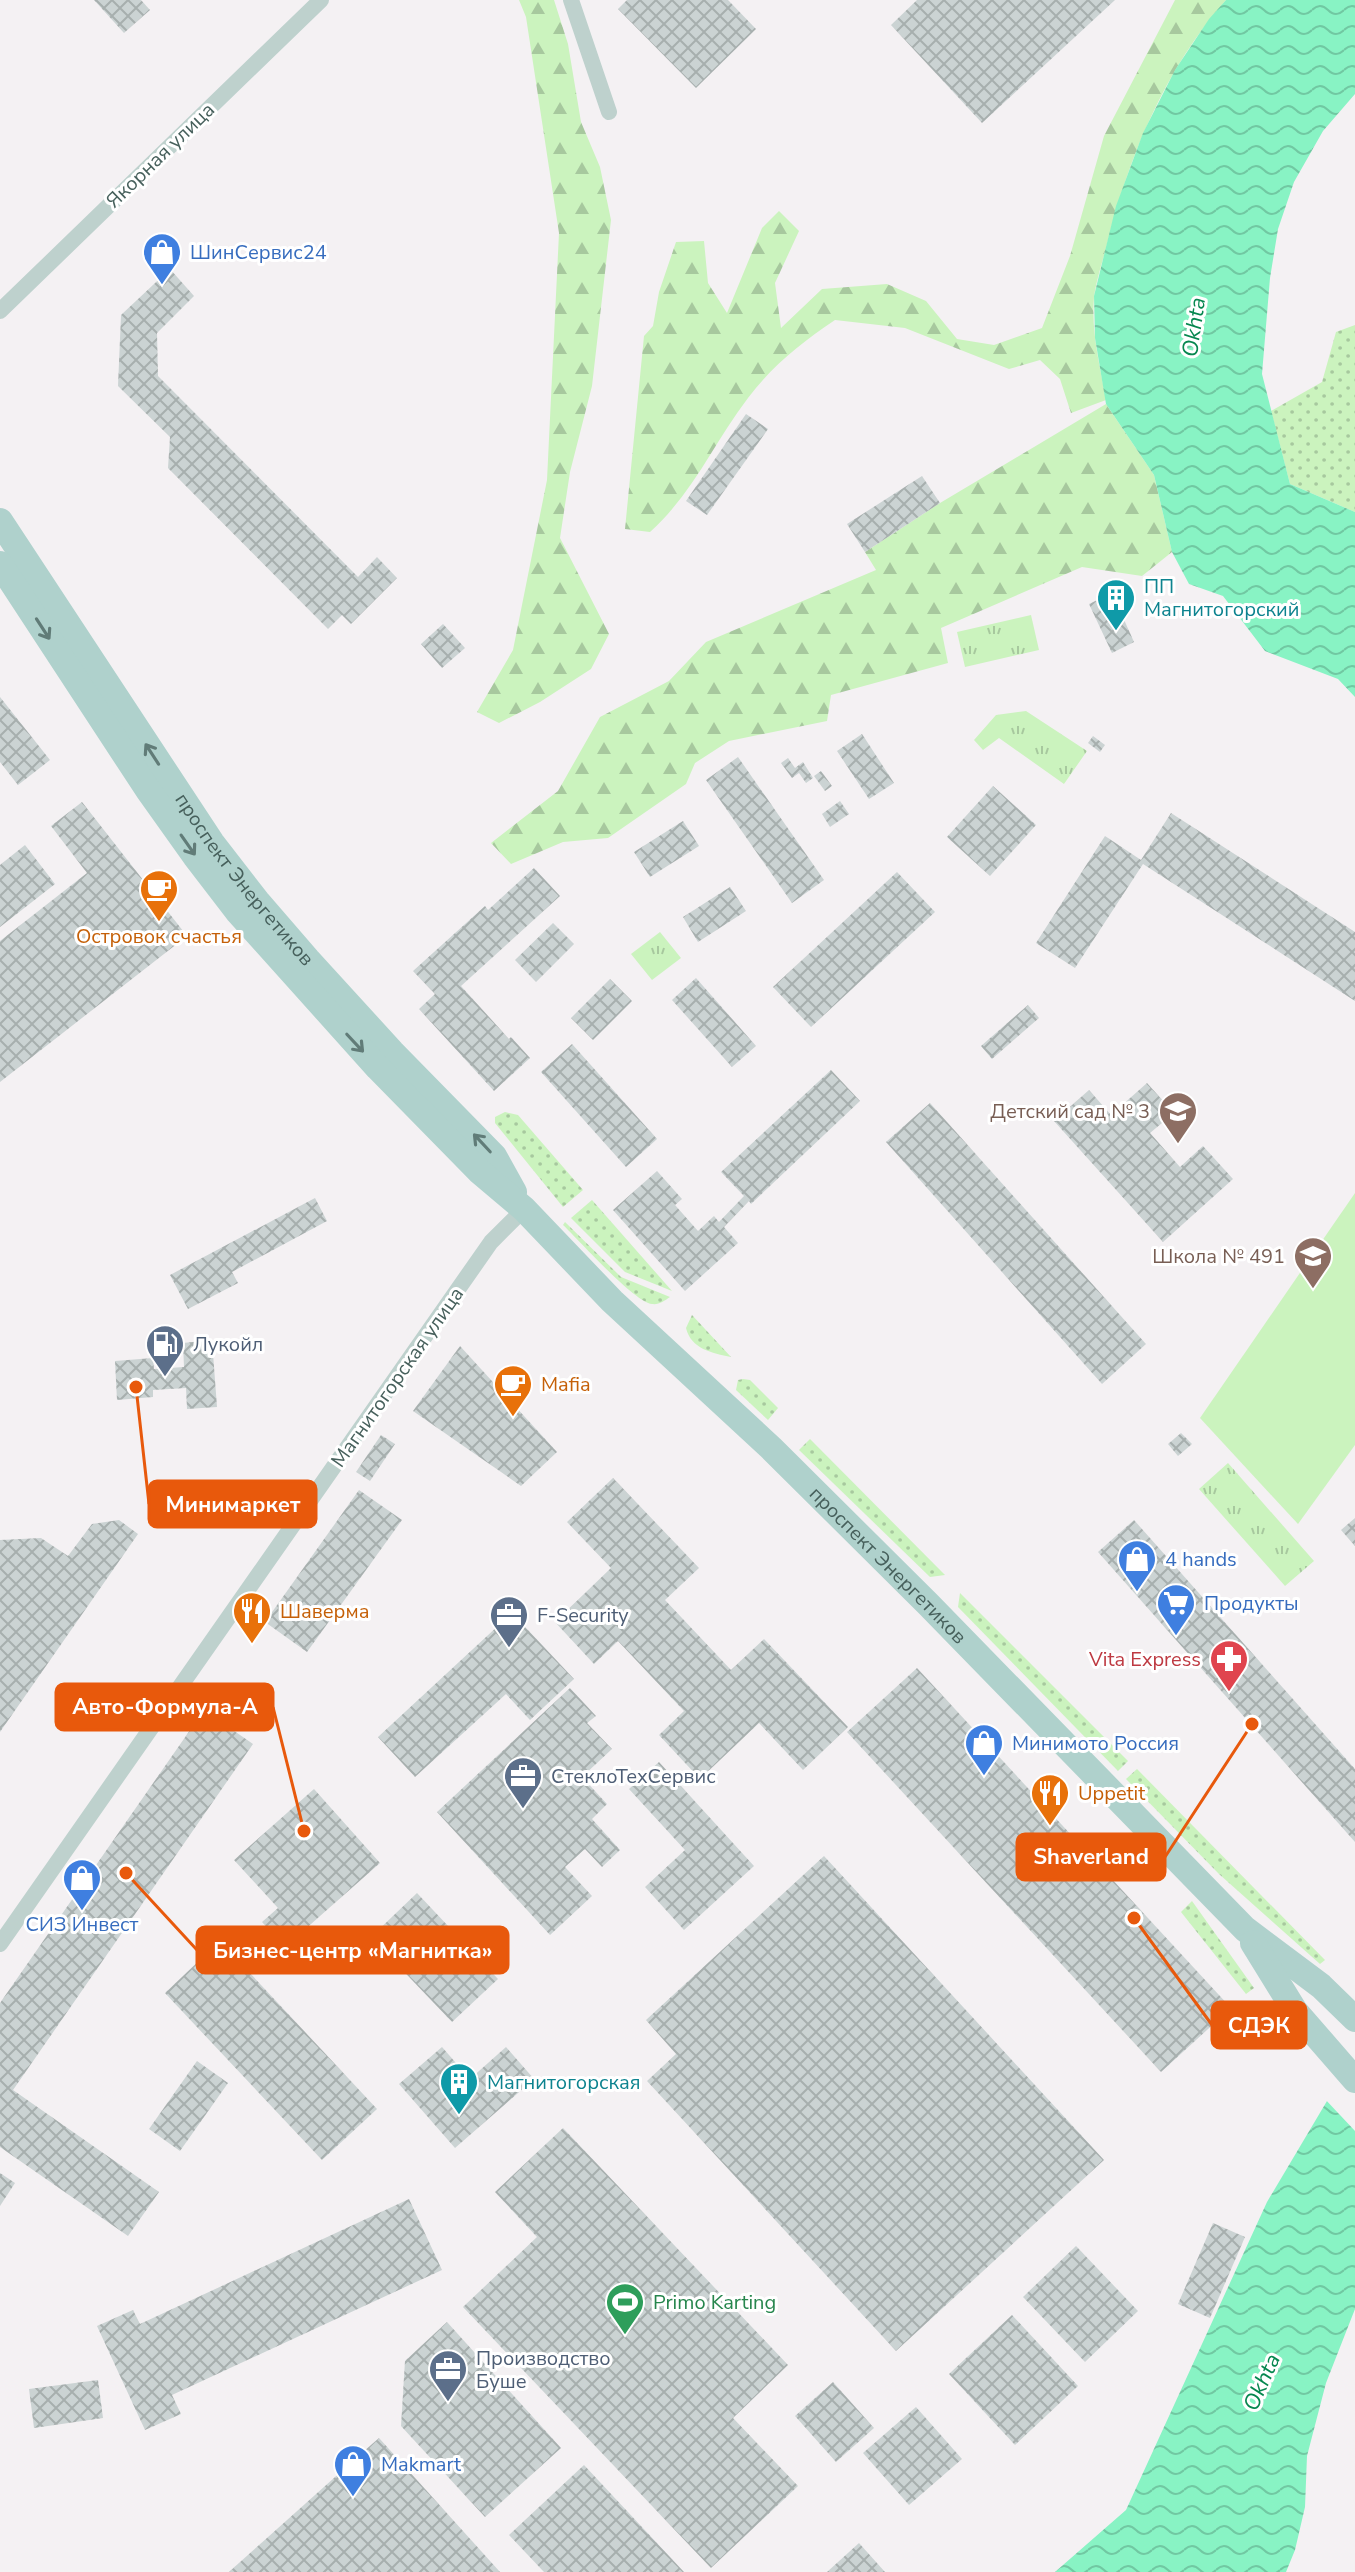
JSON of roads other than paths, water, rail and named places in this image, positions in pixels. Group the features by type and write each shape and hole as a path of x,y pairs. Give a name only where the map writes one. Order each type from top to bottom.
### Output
{"main road":[{"name":"проспект Энергетиков","path":"0,521 212,843 308,960 494,1156 524,1209"},
{"name":"проспект Энергетиков","path":"0,564 148,790 238,912 378,1068 479,1171 524,1209 612,1301 771,1448 1245,1929 1321,1986 1355,2019"},
{"name":"проспект Энергетиков","path":"1245,1929 1295,2011 1355,2080"}],"street":[{"name":"Якорная улица","path":"0,311 321,0"},
{"path":"571,0 609,112"},
{"name":"Магнитогорская улица","path":"0,1944 491,1242 524,1209"}],"water":[{"name":"Okhta","path":"1226,0 1355,0 1355,94 1323,131 1294,182 1278,229 1270,278 1262,374 1290,484 1355,512 1355,697 1338,679 1265,651 1223,596 1189,584 1172,552 1154,475 1106,404 1095,338 1094,296 1116,206 1143,133 1175,70 1209,19"},
{"name":"Okhta","path":"1355,2068 1355,2309 1326,2383 1307,2456 1305,2507 1295,2550 1286,2572 1055,2572 1126,2510 1267,2202 1327,2101"}],"place":[{"name":"ШинCервис24","path":"162,286"},
{"name":"ПП Магнитогорский","path":"1116,632"},
{"name":"Островок счастья","path":"159,923"},
{"name":"Детский сад № 3","path":"1178,1145"},
{"name":"Школа № 491","path":"1313,1290"},
{"name":"Лукойл","path":"165,1378"},
{"name":"Минимаркет","path":"136,1387"},
{"name":"Mafia","path":"513,1418"},
{"name":"4 hands","path":"1137,1593"},
{"name":"Продукты","path":"1176,1637"},
{"name":"Шаверма","path":"252,1645"},
{"name":"F-Security","path":"509,1649"},
{"name":"Vita Express","path":"1229,1693"},
{"name":"Shaverland","path":"1252,1724"},
{"name":"Минимото Россия","path":"984,1777"},
{"name":"СтеклоТехСервис","path":"523,1810"},
{"name":"Uppetit","path":"1050,1827"},
{"name":"Авто-Формула-А","path":"304,1831"},
{"name":"Бизнес-центр «Магнитка»","path":"126,1873"},
{"name":"СИЗ Инвест","path":"82,1912"},
{"name":"СДЭК","path":"1134,1918"},
{"name":"Магнитогорская","path":"459,2116"},
{"name":"Primo Karting","path":"625,2336"},
{"name":"Производство Буше","path":"448,2403"},
{"name":"Makmart","path":"353,2498"}]}
